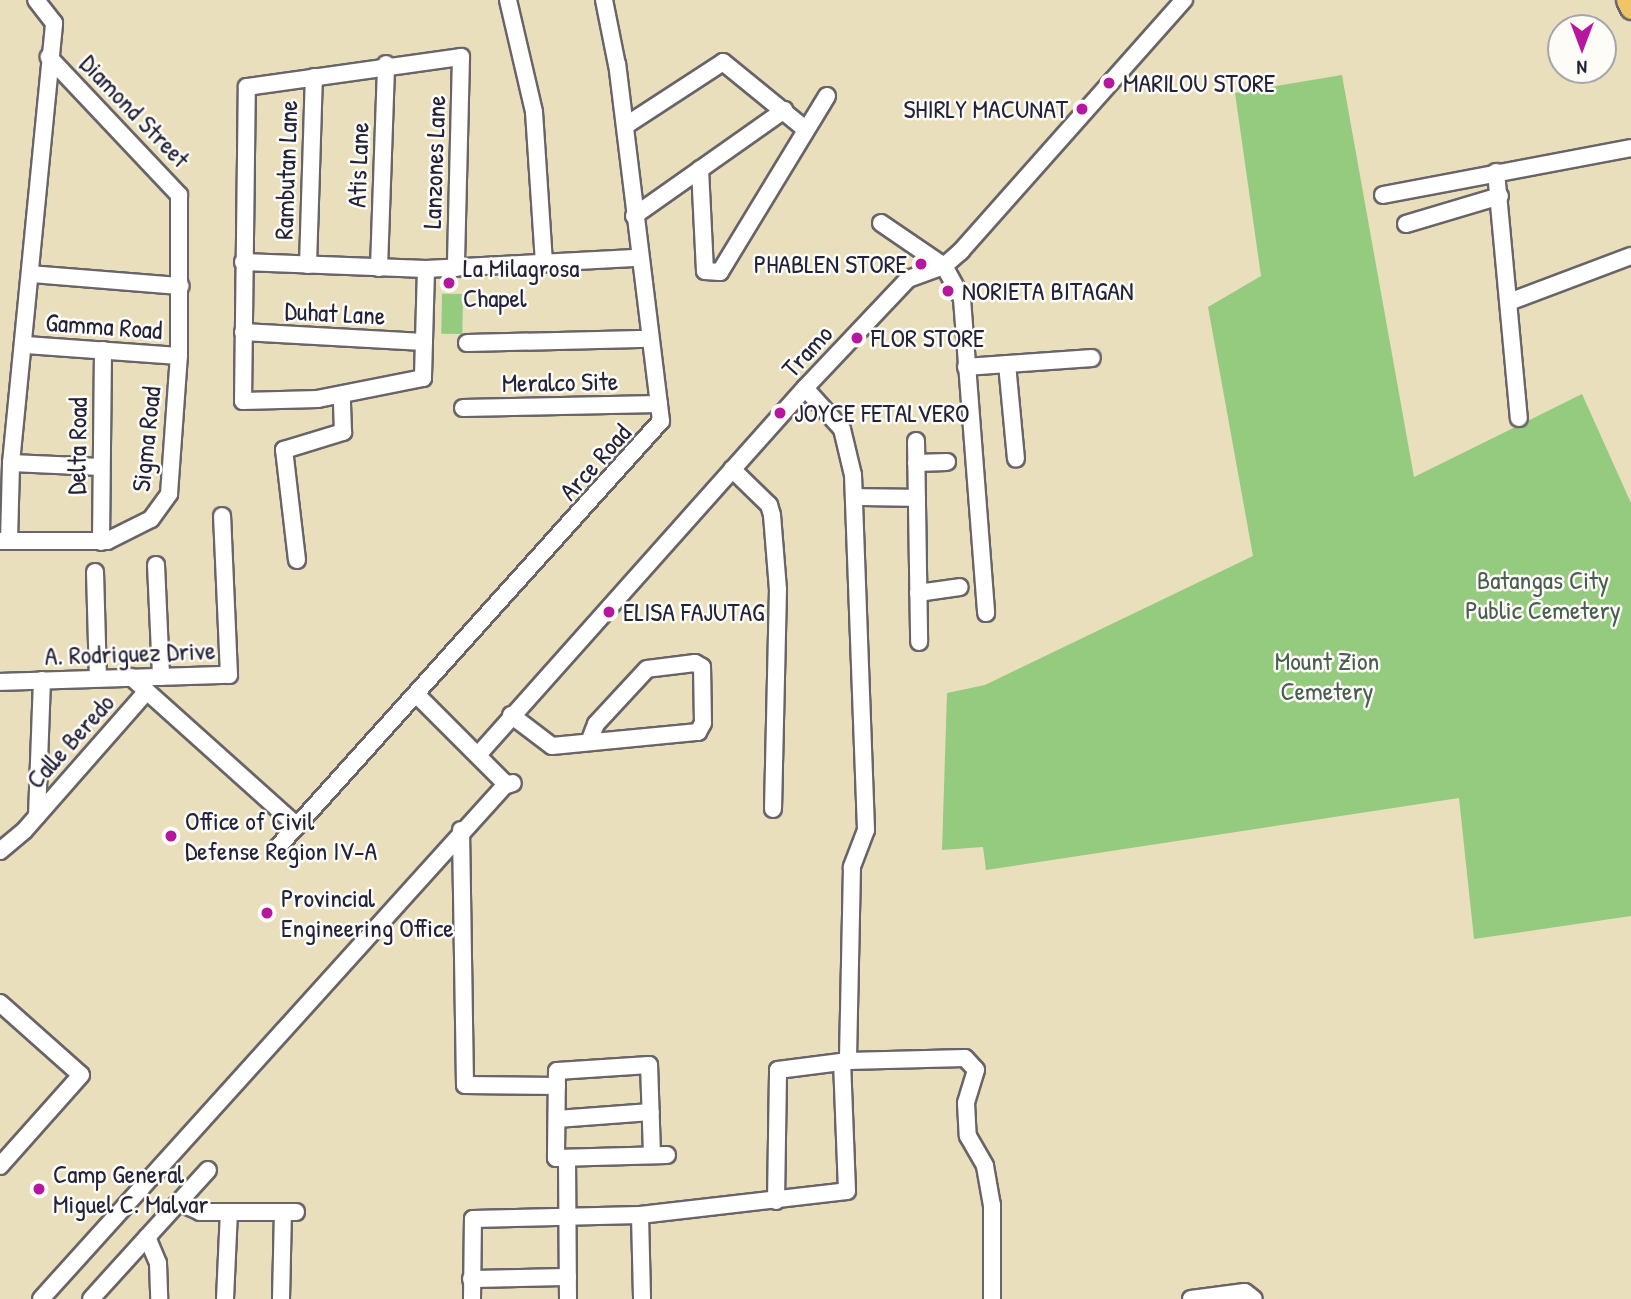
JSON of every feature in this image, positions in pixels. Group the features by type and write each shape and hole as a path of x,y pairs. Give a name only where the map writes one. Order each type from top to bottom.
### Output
{"main road":[{"path":"1627,0 1631,8"}],"street":[{"path":"4,541 26,345 30,274 54,23 36,0"},
{"path":"508,0 534,113 544,264"},
{"name":"Arce Road","path":"277,848 657,430 659,404 625,127 604,0"},
{"name":"Tramo","path":"478,755 805,388 908,279 944,267 1184,0"},
{"name":"Diamond Street","path":"49,57 173,185 179,195 181,286"},
{"name":"Lanzones Lane","path":"386,64 461,57 460,268"},
{"path":"625,127 723,62 804,128"},
{"path":"386,64 247,87 243,401 342,395 423,378 426,269"},
{"name":"Atis Lane","path":"379,268 386,64"},
{"name":"Rambutan Lane","path":"308,265 314,77"},
{"path":"700,169 705,271 720,272 804,128 827,96"},
{"path":"634,216 784,110"},
{"path":"1382,195 1631,148"},
{"path":"1496,172 1519,418"},
{"path":"1406,224 1500,196"},
{"path":"881,223 944,267 962,299 986,613"},
{"path":"1509,302 1631,256"},
{"path":"243,262 426,269 639,258"},
{"path":"30,274 181,286"},
{"name":"Sigma Road","path":"4,541 101,542 151,519 166,501 179,356 181,286"},
{"name":"Duhat Lane","path":"243,332 424,342"},
{"path":"467,344 650,339"},
{"name":"Gamma Road","path":"26,345 179,356"},
{"name":"Delta Road","path":"101,542 103,350"},
{"path":"966,367 1092,358"},
{"path":"1007,364 1016,459"},
{"path":"472,1299 473,1220 640,1215 847,1191 845,1061 852,867 866,830 854,497 851,458 842,429 805,388"},
{"path":"297,560 284,450 343,432 342,395"},
{"name":"Meralco Site","path":"463,408 659,404"},
{"path":"916,441 919,642"},
{"path":"916,463 947,462"},
{"path":"12,463 101,467"},
{"path":"733,470 769,505 772,515 778,589 772,809"},
{"path":"854,497 917,498"},
{"name":"A. Rodriguez Drive","path":"0,682 229,675 222,516"},
{"path":"156,565 162,677"},
{"path":"94,572 98,678"},
{"path":"918,593 960,587"},
{"path":"511,715 547,744 589,742 701,731 702,667 695,663 647,669 596,724 589,742"},
{"path":"131,677 297,826"},
{"path":"37,816 42,680"},
{"name":"Calle Beredo","path":"0,851 37,816 146,692"},
{"path":"41,1299 461,830 511,783 478,755 417,695"},
{"path":"461,830 465,1085 556,1086"},
{"path":"0,1003 81,1075 0,1166"},
{"path":"776,1201 778,1070 845,1061 965,1058 976,1070 966,1103 968,1136 985,1166 992,1205 992,1299"},
{"path":"649,1065 651,1112 659,1155 556,1158 557,1071 649,1065"},
{"path":"557,1119 651,1112"},
{"path":"567,1158 568,1299"},
{"path":"91,1299 208,1170"},
{"path":"178,1202 193,1211 290,1212 281,1299"},
{"path":"225,1299 229,1212"},
{"path":"640,1215 642,1299"},
{"path":"146,1237 158,1263 159,1299"},
{"path":"471,1279 568,1277"},
{"path":"1191,1299 1245,1293 1254,1299"}],"green space":[{"path":"1342,75 1414,477 1582,394 1631,503 1631,916 1474,939 1459,798 986,870 983,847 942,850 947,693 985,685 1253,556 1208,307 1261,276 1235,93"},
{"path":"442,294 463,294 462,334 441,334"}],"place":[{"name":"MARILOU STORE","path":"1109,83"},
{"name":"SHIRLY MACUNAT","path":"1082,109"},
{"name":"PHABLEN STORE","path":"921,264"},
{"name":"La Milagrosa Chapel","path":"449,283"},
{"name":"NORIETA BITAGAN","path":"948,291"},
{"name":"FLOR STORE","path":"857,338"},
{"name":"JOYCE FETALVERO","path":"780,413"},
{"name":"ELISA FAJUTAG","path":"609,612"},
{"name":"Office of Civil Defense Region IV-A","path":"171,836"},
{"name":"Provincial Engineering Office","path":"267,913"},
{"name":"Camp General Miguel C. Malvar","path":"39,1189"}],"park label":[{"name":"Batangas City Public Cemetery","path":"1543,595"},
{"name":"Mount Zion Cemetery","path":"1327,676"}]}
